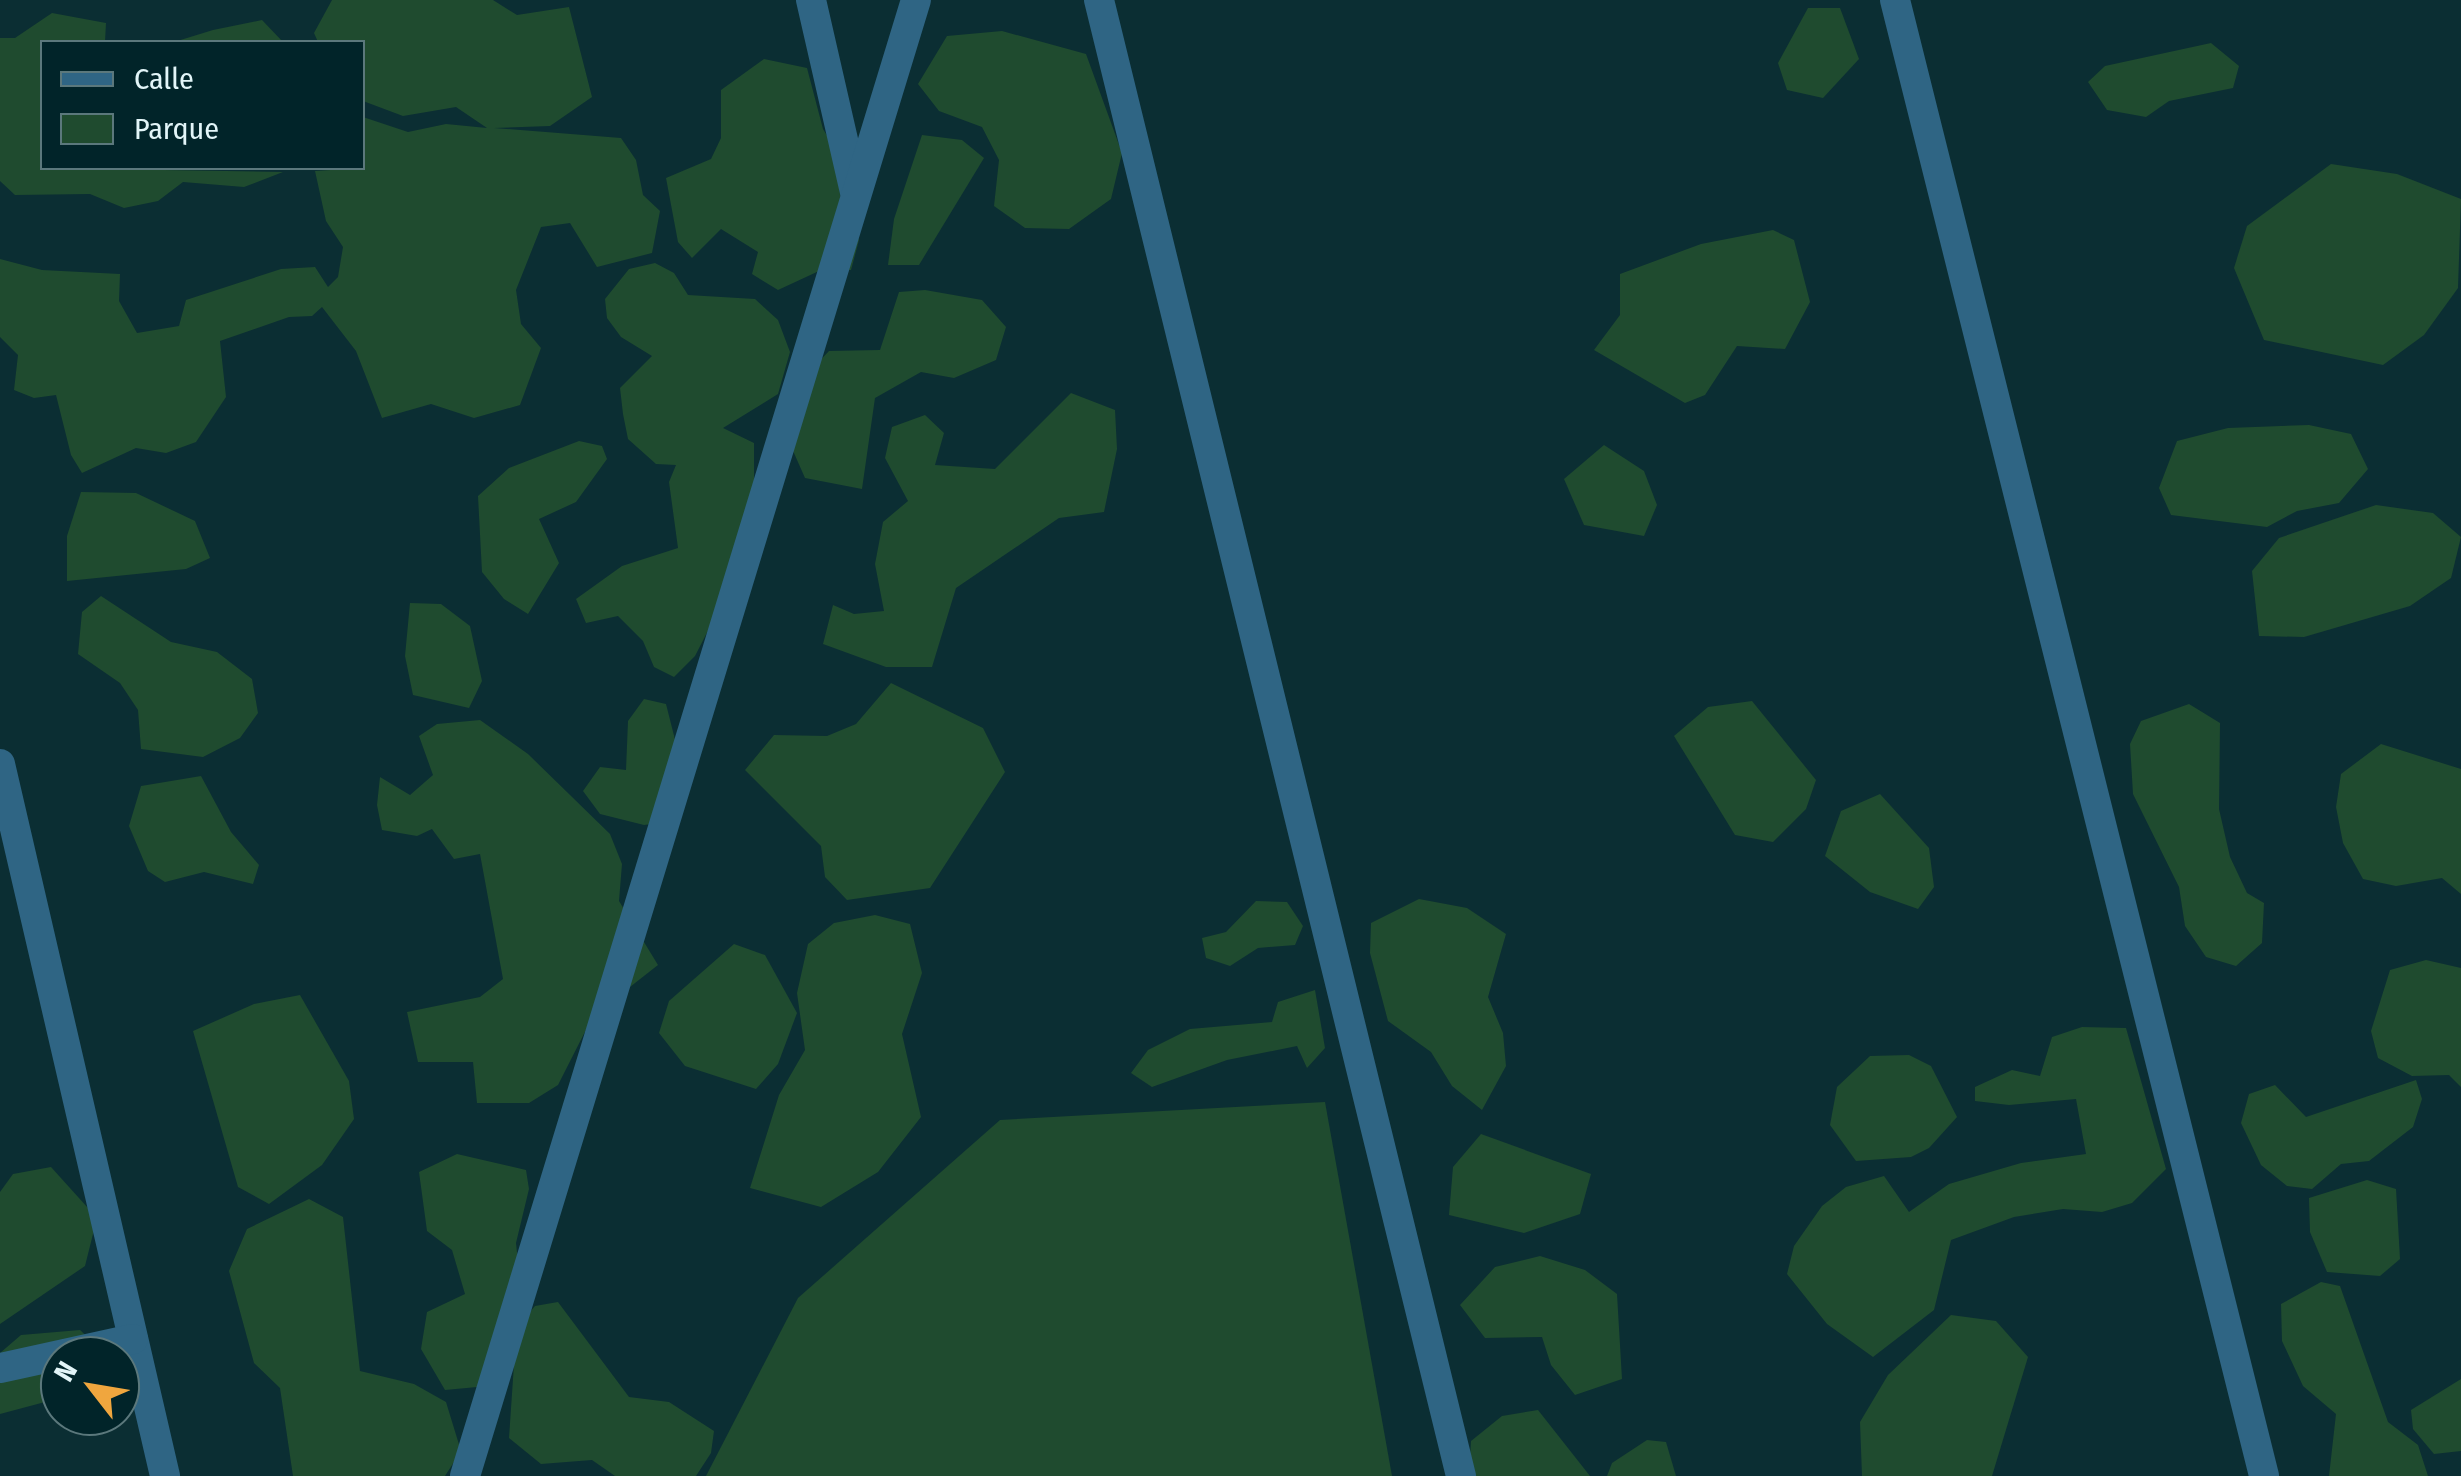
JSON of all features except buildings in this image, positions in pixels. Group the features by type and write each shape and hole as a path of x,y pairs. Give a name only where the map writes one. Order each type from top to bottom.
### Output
{"street":[{"path":"810,0 856,195"},
{"path":"465,1476 916,0"},
{"path":"1098,0 1460,1476"},
{"path":"1896,0 2264,1476"},
{"path":"0,764 132,1336"},
{"path":"0,1368 40,1359"},
{"path":"140,1369 165,1476"}],"green space":[{"path":"332,0 493,0 517,15 569,7 592,97 550,126 494,128 621,138 636,160 643,195 660,211 652,253 597,267 570,223 541,227 516,290 521,324 541,348 520,405 474,418 431,404 382,418 356,351 322,307 312,316 289,317 220,341 226,397 196,442 166,453 136,448 82,473 71,455 56,395 34,398 14,390 18,355 0,337 0,259 42,270 120,274 119,301 137,333 179,326 186,300 281,269 315,267 328,287 338,277 343,247 326,221 315,171 365,170 365,118 408,132 446,124 487,128 456,107 403,116 365,102 365,40 317,40 314,33"},
{"path":"1808,8 1840,8 1859,59 1823,98 1787,90 1778,63"},
{"path":"52,13 106,23 105,40 40,40 40,170 283,172 244,187 183,182 158,201 124,208 90,194 15,195 0,181 0,38 15,38"},
{"path":"262,20 281,40 180,40"},
{"path":"1002,31 1086,54 1122,153 1111,199 1069,229 1025,228 994,206 999,160 982,127 939,111 918,84 947,36"},
{"path":"2211,43 2239,66 2233,88 2169,101 2146,117 2107,110 2088,82 2105,66"},
{"path":"764,59 807,68 823,129 839,155 840,196 859,240 851,270 819,271 778,290 752,274 758,252 721,229 692,258 678,242 666,178 711,159 721,138 721,90"},
{"path":"922,135 962,140 984,158 919,265 888,265 894,219"},
{"path":"2331,164 2397,174 2461,199 2458,288 2424,335 2383,365 2264,340 2234,268 2247,226"},
{"path":"1773,230 1794,240 1810,302 1785,349 1737,346 1705,395 1685,403 1594,350 1620,315 1620,274 1701,244"},
{"path":"655,263 674,273 688,295 755,299 778,320 790,352 778,394 723,428 754,443 754,481 715,617 695,656 674,677 654,667 643,641 618,616 586,623 576,599 622,566 678,548 669,482 676,465 656,464 628,439 623,414 620,388 652,356 621,337 607,318 605,299 629,269"},
{"path":"925,290 982,300 1006,327 996,360 954,378 921,372 875,398 862,489 805,478 790,444 809,372 829,351 880,350 899,292"},
{"path":"1071,393 1115,410 1117,449 1104,512 1059,518 956,588 932,667 886,667 823,644 833,605 854,614 884,611 875,564 883,522 908,501 885,458 892,427 925,415 944,433 935,465 995,469"},
{"path":"2309,425 2351,434 2368,469 2339,503 2297,511 2267,527 2171,515 2159,488 2177,441 2228,428"},
{"path":"579,441 602,446 607,459 576,502 539,519 559,563 528,614 504,599 482,572 478,496 509,468"},
{"path":"1604,445 1644,471 1657,505 1644,536 1584,525 1564,479"},
{"path":"81,492 136,493 195,521 210,558 186,569 67,581 67,536"},
{"path":"2376,505 2433,513 2461,537 2451,578 2410,606 2304,637 2259,636 2252,571 2279,538"},
{"path":"101,596 171,642 217,652 252,679 258,713 240,738 203,757 141,749 138,710 120,683 78,654 82,612"},
{"path":"410,603 441,604 470,626 482,681 469,708 413,695 405,656"},
{"path":"891,683 983,728 1005,772 930,888 847,900 825,877 821,846 745,770 774,735 827,736 856,724"},
{"path":"644,699 666,704 686,783 675,821 644,825 600,814 583,791 600,767 626,770 628,721"},
{"path":"1752,701 1816,780 1806,809 1773,842 1735,835 1674,736 1708,707"},
{"path":"2189,704 2220,723 2219,809 2230,857 2247,893 2264,903 2262,943 2236,966 2206,957 2185,926 2179,887 2133,794 2130,744 2141,721"},
{"path":"480,720 528,754 610,834 622,864 619,901 658,965 593,1016 558,1085 529,1103 477,1103 473,1062 418,1062 407,1012 480,997 503,979 480,854 454,859 432,829 417,836 382,830 377,805 380,777 410,795 433,775 419,736 437,724"},
{"path":"2381,744 2461,769 2461,894 2442,878 2396,886 2363,879 2343,843 2336,807 2341,774"},
{"path":"201,776 231,832 259,865 253,884 204,872 165,882 148,871 129,826 141,786"},
{"path":"1880,794 1929,848 1934,887 1918,909 1870,892 1825,856 1841,811"},
{"path":"1419,899 1467,908 1506,934 1488,997 1503,1033 1506,1066 1482,1110 1452,1086 1431,1052 1388,1021 1370,953 1371,923"},
{"path":"1256,901 1287,902 1303,926 1295,945 1258,948 1230,966 1206,958 1202,938 1226,932"},
{"path":"875,915 910,924 922,973 902,1034 921,1117 878,1172 821,1207 750,1188 779,1095 805,1050 797,993 808,944 834,923"},
{"path":"734,944 765,955 797,1013 778,1064 756,1089 685,1066 659,1033 669,1001"},
{"path":"2426,960 2461,968 2461,1087 2449,1075 2412,1076 2378,1058 2371,1031 2390,970"},
{"path":"1315,990 1325,1048 1307,1068 1297,1046 1227,1060 1152,1087 1131,1073 1148,1050 1190,1029 1272,1022 1278,1002"},
{"path":"300,995 349,1081 354,1119 322,1165 269,1204 238,1187 193,1031 254,1004"},
{"path":"2082,1027 2126,1028 2166,1169 2132,1203 2102,1212 2063,1209 2014,1217 1951,1240 1934,1310 1873,1357 1827,1324 1787,1274 1794,1246 1822,1206 1846,1187 1884,1176 1909,1212 1949,1184 2021,1163 2086,1154 2076,1099 2009,1105 1975,1101 1975,1087 2012,1070 2040,1076 2052,1037"},
{"path":"1909,1055 1931,1066 1957,1117 1929,1148 1911,1157 1856,1161 1830,1125 1837,1087 1870,1056"},
{"path":"2416,1080 2422,1099 2413,1127 2369,1161 2341,1164 2312,1189 2287,1186 2261,1165 2241,1123 2249,1094 2275,1085 2306,1117"},
{"path":"1325,1102 1392,1476 706,1476 798,1298 1000,1120"},
{"path":"1481,1134 1591,1174 1580,1214 1524,1233 1449,1215 1453,1167"},
{"path":"457,1154 526,1170 529,1189 516,1243 524,1319 535,1306 558,1302 629,1397 669,1402 714,1431 711,1453 696,1476 615,1476 592,1460 541,1464 509,1438 514,1364 477,1387 445,1390 421,1349 427,1312 465,1294 452,1250 427,1231 419,1172"},
{"path":"51,1167 97,1218 85,1266 0,1324 0,1192 13,1174"},
{"path":"2367,1180 2396,1189 2400,1259 2380,1276 2327,1272 2310,1232 2309,1198"},
{"path":"309,1199 343,1217 360,1371 414,1384 446,1402 461,1451 445,1476 293,1476 280,1388 254,1363 229,1271 247,1229"},
{"path":"1540,1256 1585,1270 1617,1294 1622,1379 1575,1395 1551,1365 1542,1337 1485,1338 1460,1305 1495,1267"},
{"path":"2321,1282 2340,1286 2388,1422 2418,1445 2428,1476 2329,1476 2336,1414 2303,1386 2282,1341 2281,1304"},
{"path":"1951,1315 1996,1321 2028,1357 1992,1476 1862,1476 1860,1422 1888,1375"},
{"path":"80,1330 86,1336 40,1336 40,1403 0,1414 0,1353 21,1335"},
{"path":"2461,1379 2461,1451 2434,1454 2413,1429 2411,1410"},
{"path":"1538,1410 1590,1476 1469,1476 1471,1441 1502,1416"},
{"path":"1647,1440 1666,1442 1676,1476 1607,1476 1612,1463"}]}
